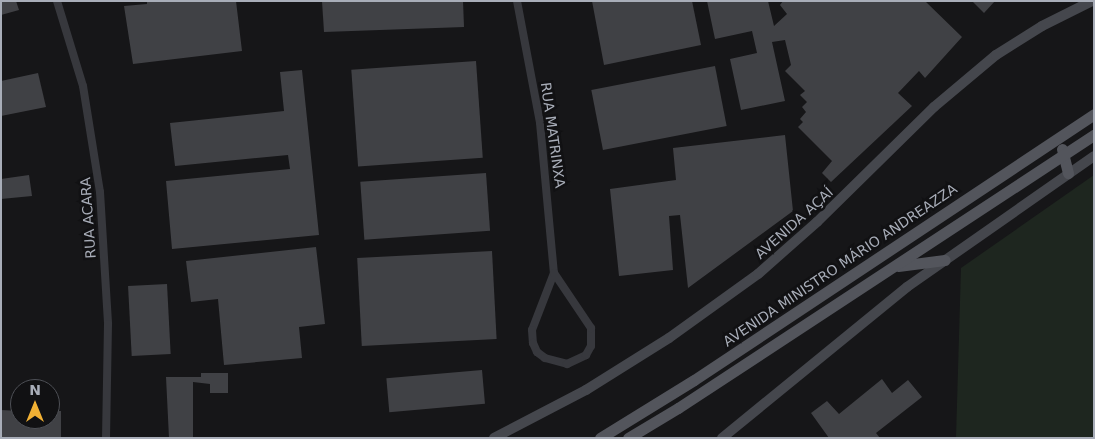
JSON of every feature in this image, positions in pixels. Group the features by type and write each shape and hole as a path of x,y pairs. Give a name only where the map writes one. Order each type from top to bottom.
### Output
{"main road":[{"name":"AVENIDA MINISTRO MÁRIO ANDREAZZA","path":"600,438 694,380 1094,114"},
{"path":"628,438 678,408 1094,135"},
{"path":"1056,139 1064,154 1068,173"},
{"path":"894,266 945,260"}],"street":[{"name":"RUA ACARA","path":"57,1 83,86 100,192 108,324 106,438"},
{"name":"RUA MATRINXA","path":"517,1 544,148 554,273 532,330 532,343 545,358 567,364 586,355 591,346 591,328 554,273"},
{"name":"AVENIDA AÇAÍ","path":"494,438 586,390 669,338 758,274 817,222 934,107 996,55 1042,26 1092,1"},
{"path":"722,438 907,287 1094,156"}],"shaded area":[{"path":"1094,175 1094,438 956,438 961,268"}],"building":[{"path":"1,1 16,1 19,10 1,15"},
{"path":"147,1 236,1 242,51 133,64 124,6 147,4"},
{"path":"322,1 463,1 464,27 324,32"},
{"path":"592,1 692,1 701,45 604,65"},
{"path":"707,1 768,1 774,26 787,14 780,5 783,1 925,1 962,37 925,78 919,71 898,93 912,106 831,182 822,173 832,161 798,127 803,122 800,119 806,112 802,107 807,102 800,95 805,91 785,71 791,65 785,40 772,42 785,101 741,110 730,59 757,53 752,31 715,39"},
{"path":"972,1 995,1 984,13"},
{"path":"476,61 483,158 358,166 351,70"},
{"path":"715,66 727,126 603,150 591,90"},
{"path":"302,70 319,235 172,249 166,181 290,169 288,155 175,166 170,123 284,111 280,72"},
{"path":"38,73 46,107 1,116 1,81"},
{"path":"785,135 793,211 688,288 680,215 669,216 673,270 619,276 610,189 676,180 673,148"},
{"path":"486,173 490,231 364,240 360,182"},
{"path":"29,175 32,196 1,199 1,179"},
{"path":"316,247 325,324 299,327 302,358 224,365 218,299 191,302 186,261"},
{"path":"492,251 497,339 362,346 357,258"},
{"path":"167,284 171,354 132,356 128,286"},
{"path":"482,370 485,404 389,412 386,378"},
{"path":"201,373 228,373 228,393 210,393 210,384 193,382 193,438 169,438 166,377 201,377"},
{"path":"882,379 892,393 908,380 922,397 876,433 880,438 829,438 811,413 827,401 839,414"},
{"path":"1,410 10,410 10,429 60,429 61,411 61,438 1,438"}]}
